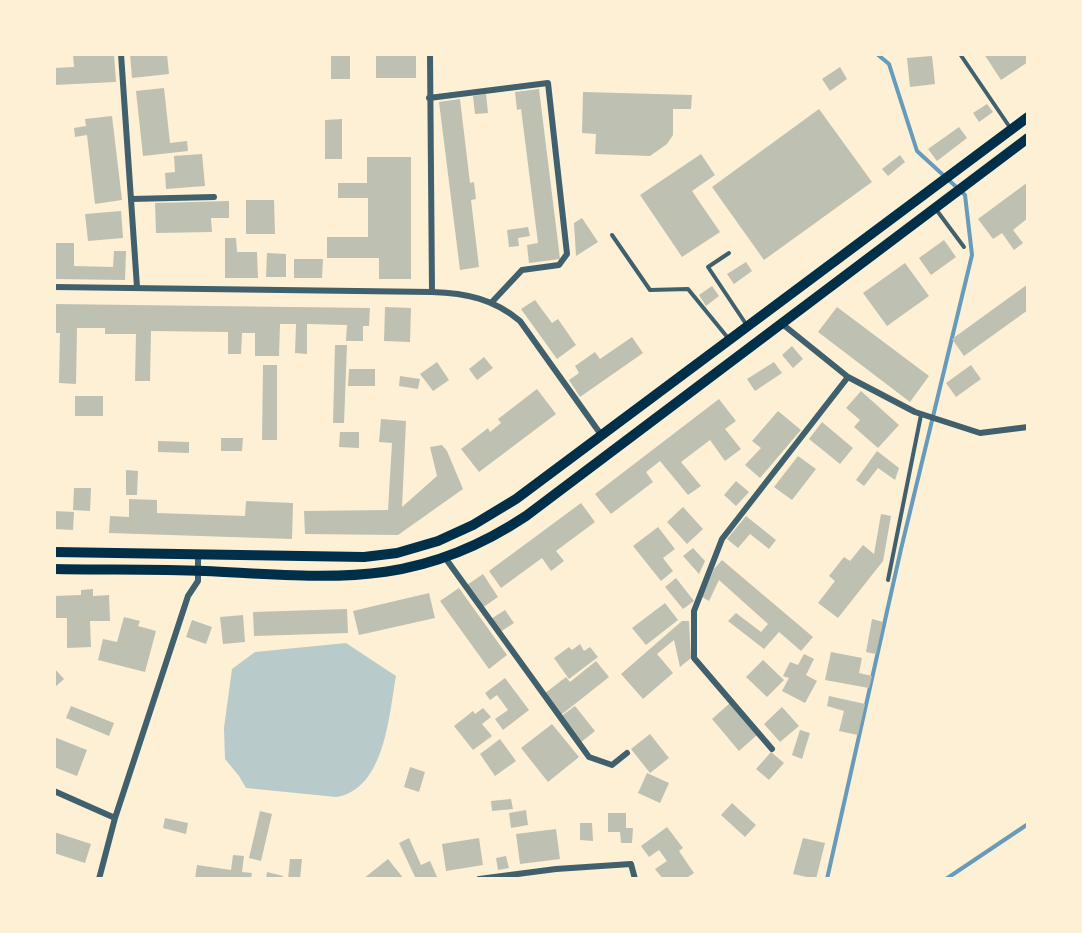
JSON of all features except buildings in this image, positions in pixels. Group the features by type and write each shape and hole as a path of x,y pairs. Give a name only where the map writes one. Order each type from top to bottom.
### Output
{"main road":[{"path":"54,552 355,558 414,549 438,541 487,517 602,436 1028,117"},
{"path":"54,569 350,576 395,572 446,559 487,540 526,516 1028,138"}],"street":[{"path":"121,54 137,287"},
{"path":"430,54 432,292"},
{"path":"429,98 548,83 567,254 559,265 522,270 492,302"},
{"path":"131,199 214,197"},
{"path":"54,286 432,292 462,294 492,302 520,321 602,436"},
{"path":"782,323 848,377 924,415 980,433 1028,427"},
{"path":"772,749 694,658 693,611 722,539 848,377"},
{"path":"99,879 115,818 188,596 198,581 198,554"},
{"path":"446,559 590,757 612,765 627,753"},
{"path":"54,791 115,818"},
{"path":"479,879 556,869 631,864 635,879"}],"lane":[{"path":"960,54 1012,130"},
{"path":"935,208 964,247"},
{"path":"612,235 650,290 688,289 730,341"},
{"path":"729,253 708,267 748,328"},
{"path":"888,580 924,415"}],"shaded area":[{"path":"346,643 396,676 387,729 375,766 365,780 352,791 336,797 246,788 225,759 224,728 232,669 255,652"}],"waterway":[{"path":"827,879 901,549 972,255 965,195 917,151 889,64 877,54"},
{"path":"946,879 1028,824"}]}
